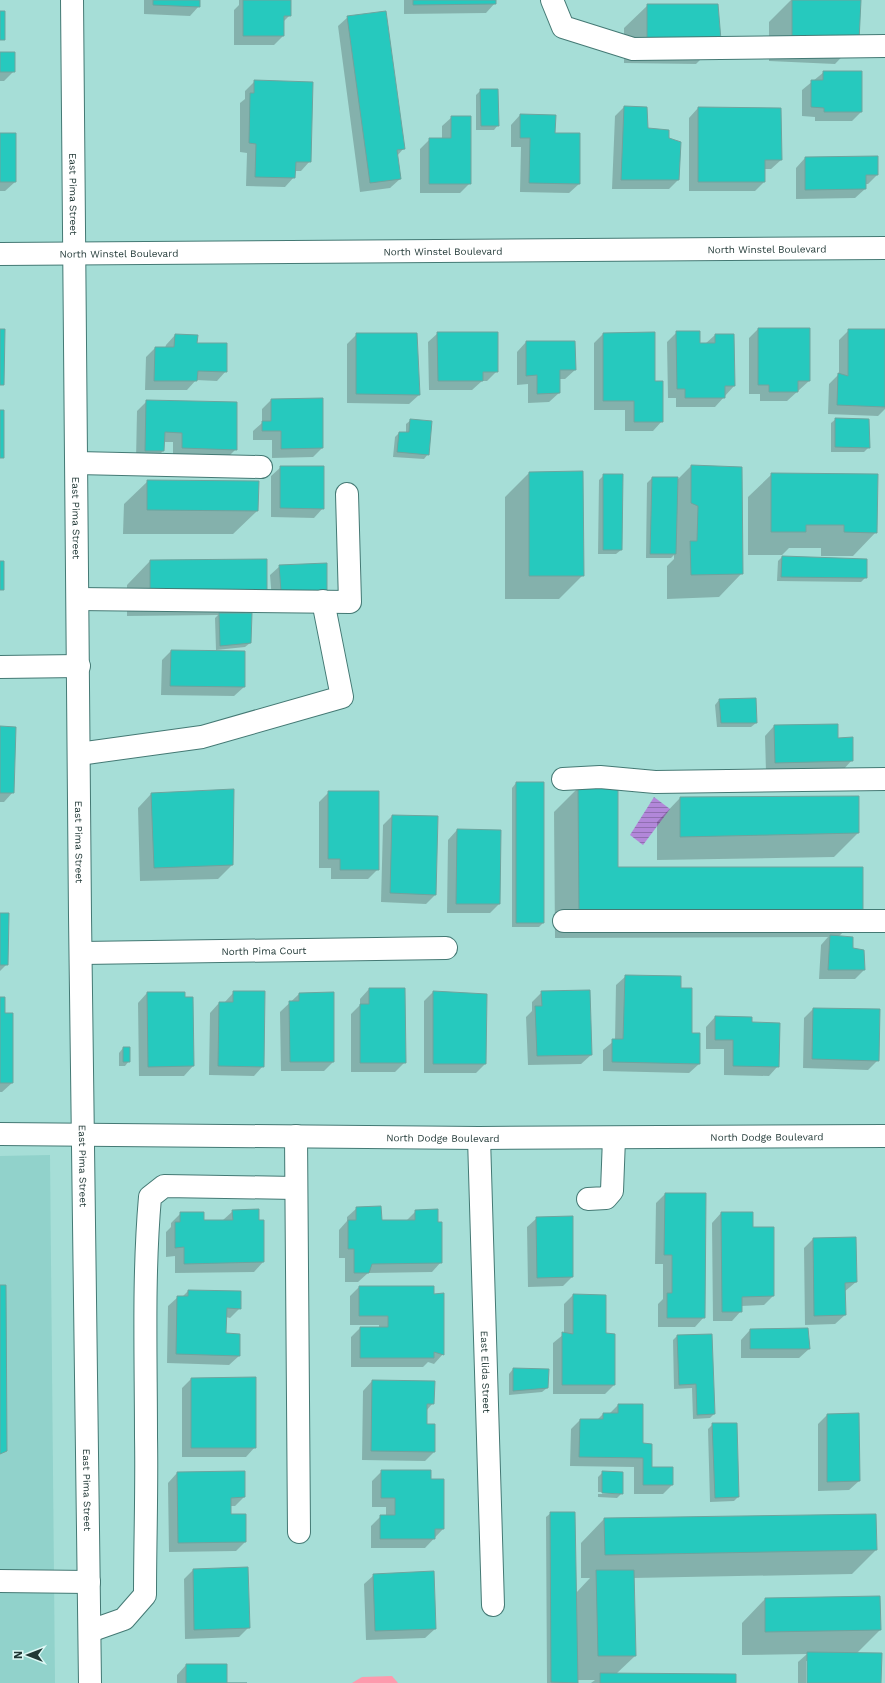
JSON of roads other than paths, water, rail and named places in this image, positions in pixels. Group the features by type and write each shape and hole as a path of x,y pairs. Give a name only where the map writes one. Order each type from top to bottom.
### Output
{"street":[{"name":"East Pima Street","path":"72,0 90,1683"},
{"path":"552,0 563,27 597,39 633,49 885,46"},
{"name":"North Winstel Boulevard","path":"0,254 885,248"},
{"path":"77,463 261,467"},
{"path":"78,599 350,602 347,494"},
{"path":"79,754 202,737 342,697 323,601"},
{"path":"0,666 79,666"},
{"path":"563,779 600,777 654,782 885,779"},
{"path":"564,921 885,921"},
{"name":"North Pima Court","path":"82,953 446,948"},
{"name":"North Dodge Boulevard","path":"0,1134 479,1138 885,1136"},
{"path":"296,1136 300,1532"},
{"name":"East Elida Street","path":"479,1138 493,1605"},
{"path":"588,1199 606,1198 612,1191 614,1138"},
{"path":"90,1631 124,1619 145,1595 146,1437 144,1317 150,1197 164,1186 296,1188"},
{"path":"0,1581 89,1582"}]}
